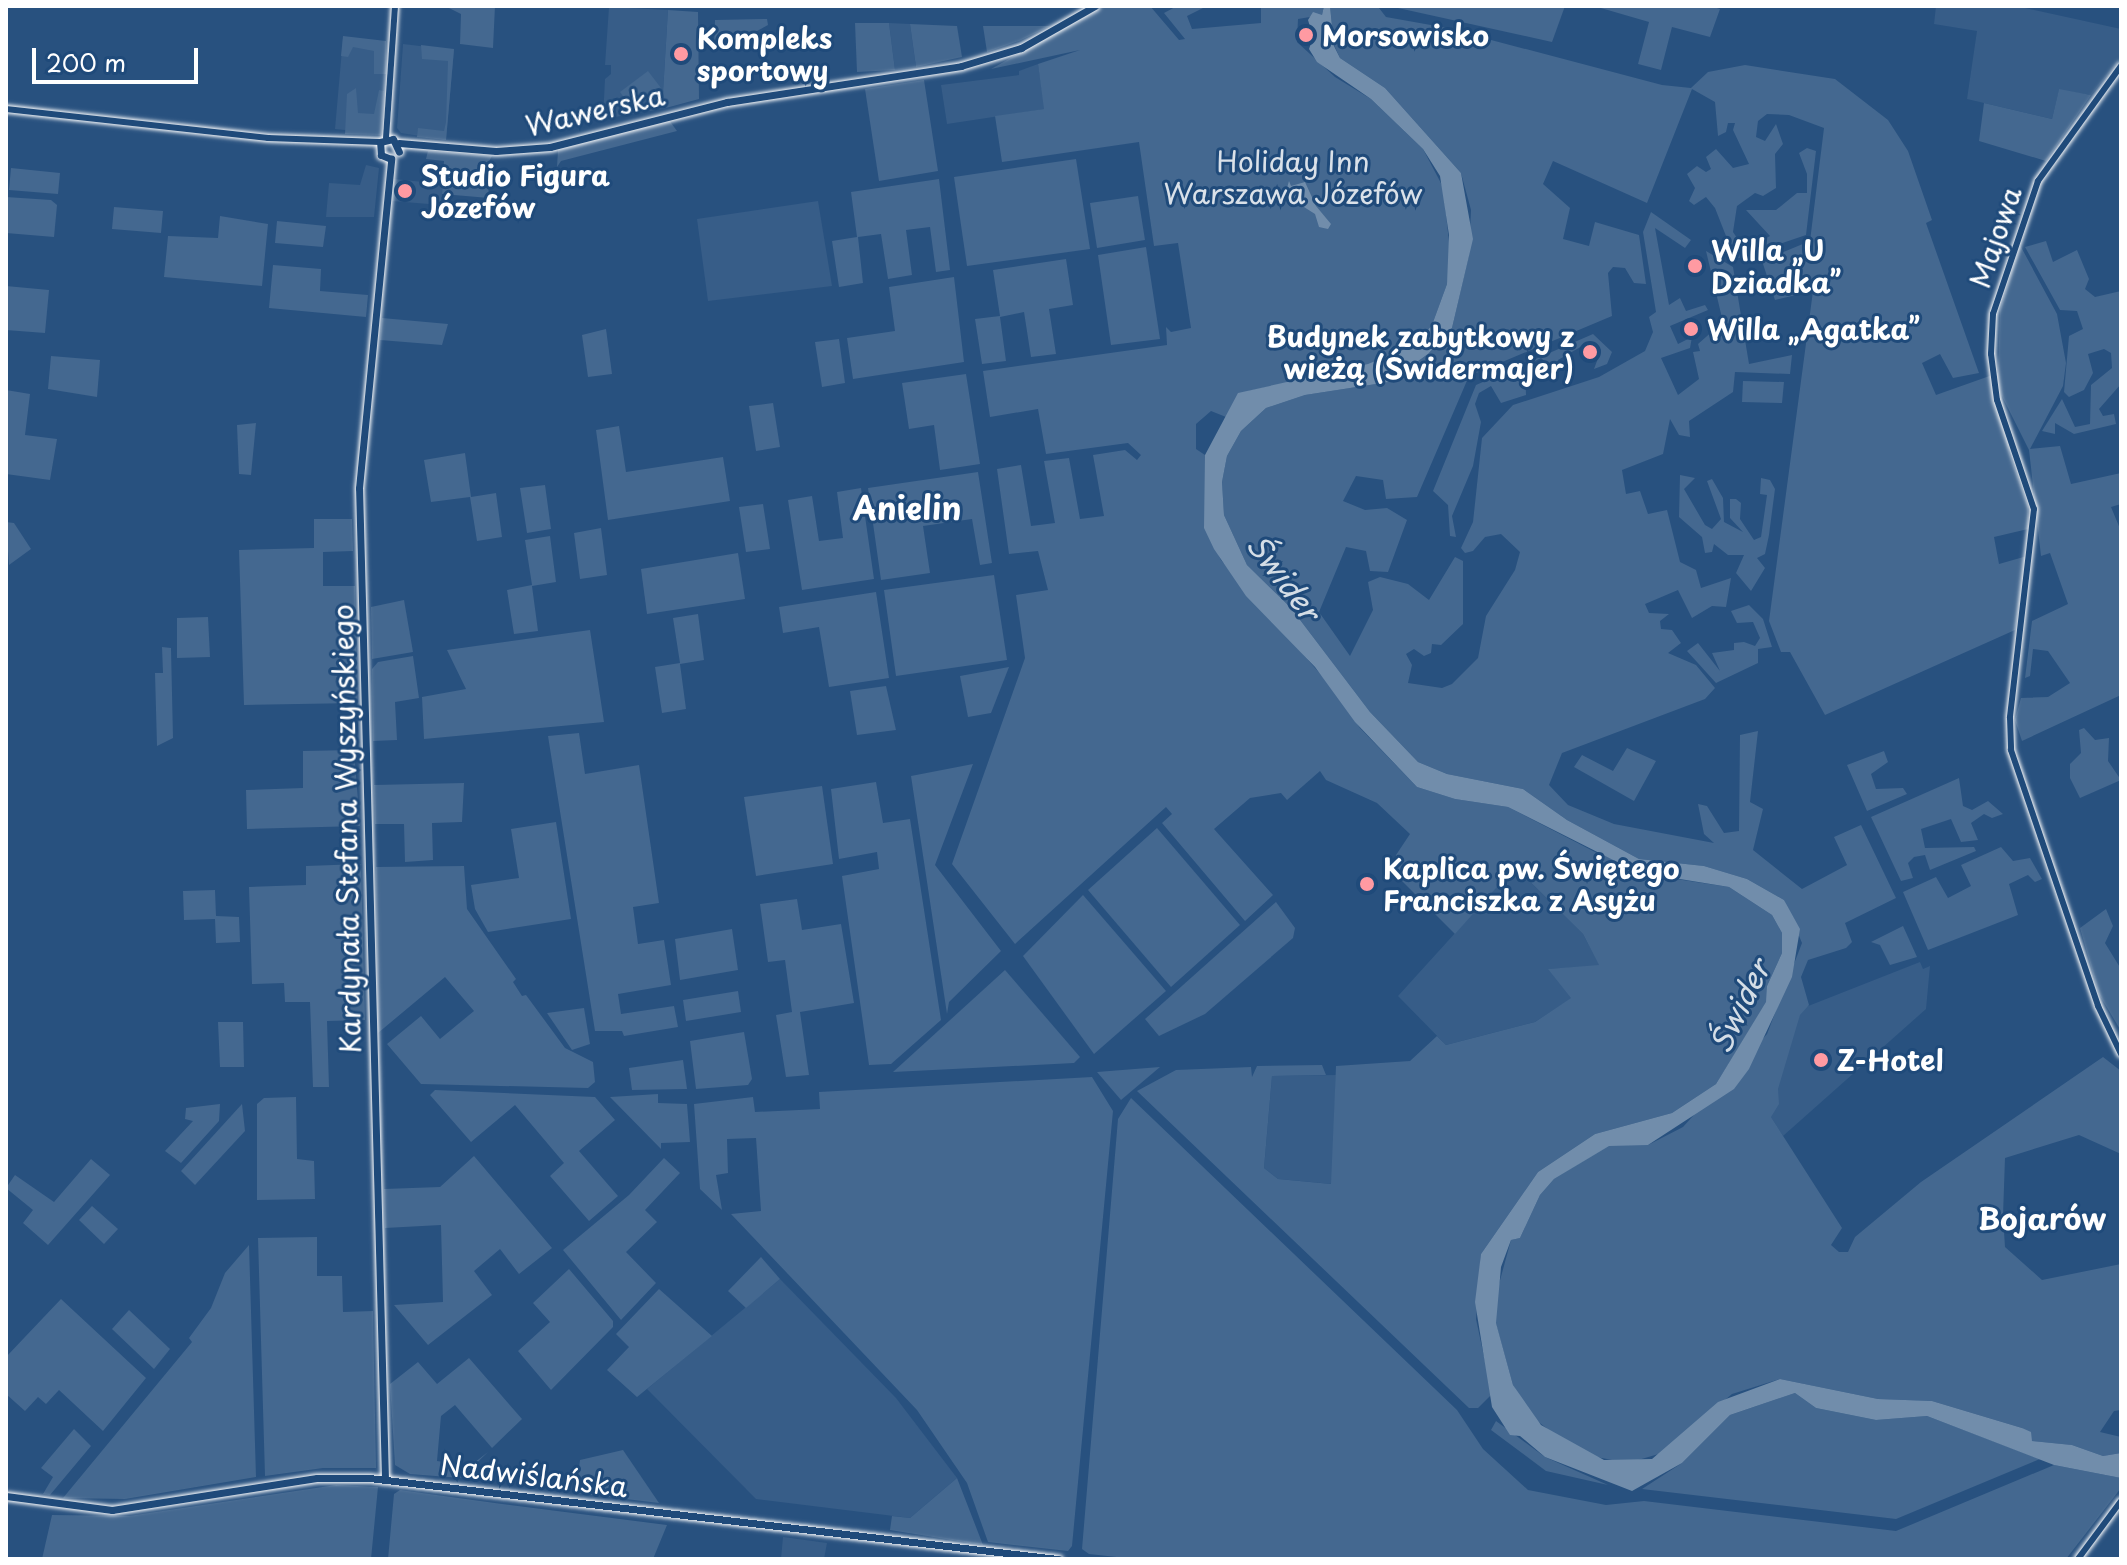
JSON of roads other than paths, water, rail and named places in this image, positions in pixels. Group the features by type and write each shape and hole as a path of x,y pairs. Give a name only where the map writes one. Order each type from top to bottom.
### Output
{"main road":[{"name":"Wawerska","path":"389,148 423,146 496,151 550,147 727,102 961,66 1021,48 1095,6"},
{"name":"Kardynała Stefana Wyszyńskiego","path":"385,1479 359,488 389,148"},
{"name":"Nadwiślańska","path":"6,1496 112,1510 317,1478 385,1479 1058,1559"}],"street":[{"name":"Kardynała Stefana Wyszyńskiego","path":"389,148 395,6"},
{"name":"Majowa","path":"2121,66 2029,201 1993,314 1991,372 1997,400 2034,509 2035,533 2010,718 2011,750 2098,1006 2121,1054"},
{"path":"6,109 389,148"},
{"path":"2078,1559 2121,1501"}],"place":[{"name":"Morsowisko","path":"1306,35"},
{"name":"Kompleks sportowy","path":"681,54"},
{"name":"Studio Figura Józefów","path":"405,191"},
{"name":"Willa „U Dziadka”","path":"1695,266"},
{"name":"Willa „Agatka”","path":"1691,329"},
{"name":"Budynek zabytkowy z wieżą (Świdermajer)","path":"1590,352"},
{"name":"Kaplica pw. Świętego Franciszka z Asyżu","path":"1367,884"},
{"name":"Z-Hotel","path":"1821,1060"}],"district":[{"name":"Anielin","path":"907,507"},
{"name":"Bojarów","path":"2042,1218"}],"park label":[{"name":"Holiday Inn Warszawa Józefów","path":"1293,177"}],"water label":[{"name":"Świder","path":"1284,577"},
{"name":"Świder","path":"1739,1006"}]}
